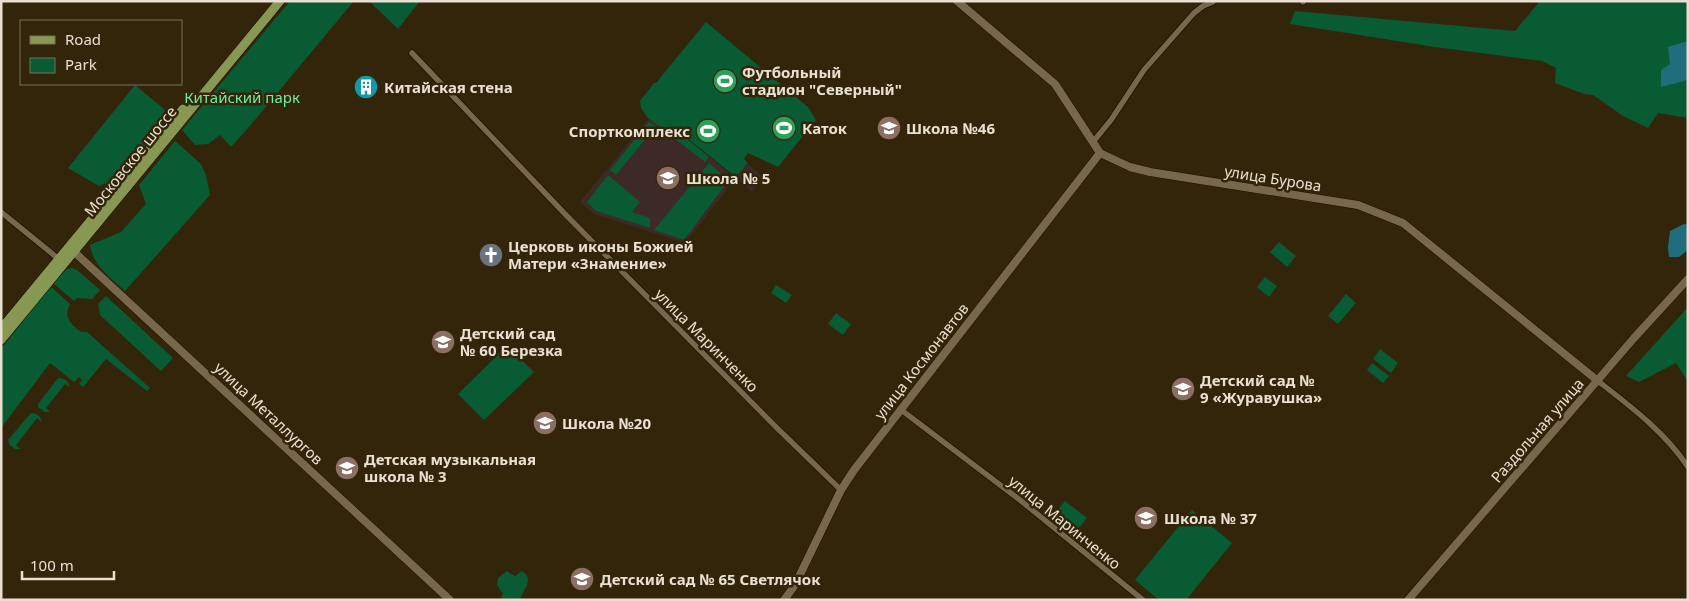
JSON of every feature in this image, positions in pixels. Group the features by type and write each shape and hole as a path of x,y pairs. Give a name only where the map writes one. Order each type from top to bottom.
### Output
{"main road":[{"name":"Московское шоссе","path":"71,249 272,1"},
{"name":"Московское шоссе","path":"1,329 61,261 280,1"},
{"path":"958,1 1055,84 1100,153"},
{"name":"улица Космонавтов","path":"784,600 795,585 841,490 854,470 1100,153"},
{"name":"улица Бурова","path":"1100,153 1130,167 1150,172 1358,205 1403,223 1598,381"},
{"name":"улица Металлургов","path":"71,249 450,600"},
{"name":"Московское шоссе","path":"1,340 61,261"},
{"name":"Раздольная улица","path":"1408,600 1688,279"}],"street":[{"path":"1093,142 1111,120 1134,84 1150,64 1194,13 1202,6 1213,2"},
{"name":"улица Маринченко","path":"412,53 565,214 841,490"},
{"path":"1,212 61,261"},
{"path":"1598,381 1654,427 1674,447 1688,467"},
{"name":"улица Маринченко","path":"900,409 1020,500 1143,600"}],"shaded area":[{"name":"Школа № 5","path":"654,112 735,178 748,164 764,178 752,192 738,180 734,180 685,243 594,214 580,202"}],"green space":[{"name":"Китайский парк","path":"290,1 354,1 231,147 220,135 208,144 195,145 182,130"},
{"path":"369,1 420,1 398,29"},
{"path":"1540,1 1688,1 1688,118 1658,113 1648,128 1623,116 1593,95 1584,94 1555,83 1556,68 1542,61 1435,47 1290,24 1295,11 1515,31"},
{"path":"706,22 808,107 816,120 778,167 748,153 744,159 748,163 736,177 662,118 709,157 705,162 647,117 641,108 640,101"},
{"path":"135,85 164,109 167,118 129,166 110,181 99,186 68,168"},
{"path":"649,122 656,126 616,175 610,170"},
{"path":"175,141 201,164 206,175 210,195 125,291 98,265 90,245 121,232 146,204 139,185"},
{"path":"709,163 729,180 684,240 654,230"},
{"path":"608,175 640,202 632,212 650,218 650,228 596,211 587,202"},
{"path":"1279,242 1296,256 1287,267 1270,252"},
{"path":"67,269 77,270 100,290 92,299 77,298 74,301 53,283"},
{"path":"1265,277 1277,286 1269,297 1257,287"},
{"path":"776,285 792,295 786,303 771,293"},
{"path":"50,286 70,304 67,313 69,320 74,326 81,332 87,332 150,388 147,391 106,359 83,387 79,384 82,380 79,377 74,382 50,363 1,428 1,349"},
{"path":"1346,294 1356,303 1338,324 1328,316"},
{"path":"106,296 173,358 161,371 100,315 98,304"},
{"path":"1688,307 1688,382 1676,363 1639,382 1626,376"},
{"path":"836,313 851,324 843,335 828,324"},
{"path":"507,346 534,372 484,420 458,394"},
{"path":"1380,349 1398,363 1391,373 1373,359"},
{"path":"1372,363 1389,376 1383,383 1367,370"},
{"path":"58,378 66,380 70,387 65,384 46,408 50,412 45,412 38,407 38,404"},
{"path":"31,413 38,415 42,422 37,418 16,445 20,449 15,449 9,444 8,440"},
{"path":"1065,501 1087,518 1077,530 1055,513"},
{"path":"1192,510 1232,543 1186,600 1159,600 1135,580"},
{"path":"507,571 515,576 522,571 528,578 520,600 504,600 501,597 503,594 497,585 498,578"}],"water":[{"path":"1688,41 1688,80 1661,87 1661,70 1670,64 1668,47"},
{"path":"1684,224 1688,225 1688,250 1679,257 1669,257 1670,231"}],"place":[{"name":"Футбольный стадион \"Северный\"","path":"725,81"},
{"name":"Китайская стена","path":"366,87"},
{"name":"Каток","path":"784,128"},
{"name":"Школа №46","path":"889,128"},
{"name":"Спорткомплекс","path":"708,131"},
{"name":"Школа № 5","path":"668,178"},
{"name":"Церковь иконы Божией Матери «Знамение»","path":"491,255"},
{"name":"Детский сад № 60 Березка","path":"443,342"},
{"name":"Детский сад № 9 «Журавушка»","path":"1183,389"},
{"name":"Школа №20","path":"545,423"},
{"name":"Детская музыкальная школа № 3","path":"347,468"},
{"name":"Школа № 37","path":"1146,518"},
{"name":"Детский сад № 65 Светлячок","path":"582,579"}]}
